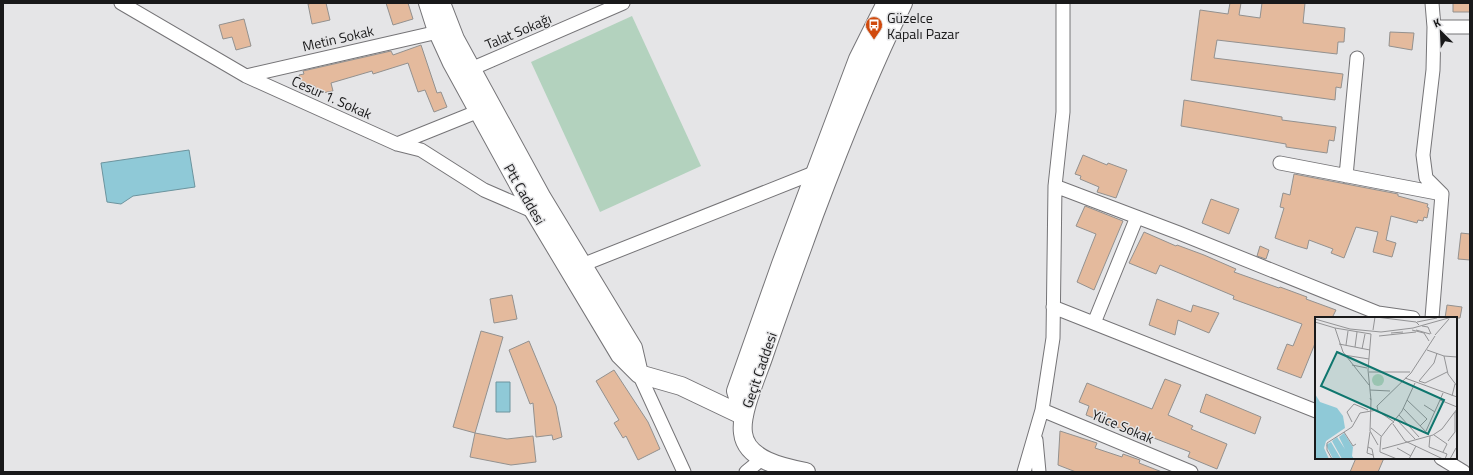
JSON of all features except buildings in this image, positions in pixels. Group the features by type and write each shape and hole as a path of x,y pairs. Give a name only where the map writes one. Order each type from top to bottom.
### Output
{"main road":[{"name":"Ptt Caddesi","path":"428,3 438,32 479,111 535,212 620,355 639,374"},
{"name":"Ptt Caddesi","path":"441,3 455,39 542,198 633,348 639,374"},
{"name":"Geçit Caddesi","path":"744,416 736,391 858,59 886,3"},
{"name":"Geçit Caddesi","path":"744,416 773,328 849,121 903,3"},
{"path":"639,374 681,386 744,416 743,434 752,451 780,467 806,472"}],"street":[{"name":"Cesur 1. Sokak","path":"121,3 246,76 397,144 421,150 484,190 535,212"},
{"name":"Talat Sokağı","path":"471,69 623,3"},
{"path":"1024,472 1042,410 1053,338 1055,186 1063,112 1063,3"},
{"path":"1432,3 1434,27 1433,70 1423,155 1426,178 1442,194 1432,317"},
{"path":"1434,27 1470,27"},
{"name":"Metin Sokak","path":"246,76 438,32"},
{"path":"1346,176 1357,58"},
{"path":"397,144 479,111"},
{"path":"1280,163 1442,194"},
{"path":"582,265 816,172"},
{"path":"1055,186 1137,217 1377,316 1395,317"},
{"path":"1094,324 1137,217"},
{"path":"1053,307 1315,411"},
{"name":"Ptt Caddesi","path":"639,374 684,472"},
{"name":"Yüce Sokak","path":"1042,410 1191,472"},
{"path":"1036,434 1039,472"},
{"path":"746,472 763,458"},
{"path":"1443,459 1464,472"}],"green space":[{"path":"632,16 701,166 600,212 531,62"}],"water":[{"path":"189,150 195,187 133,196 121,204 107,202 101,163"},
{"path":"496,382 510,382 510,412 496,412"}],"place":[{"name":"Güzelce Kapalı Pazar","path":"874,40"}]}
